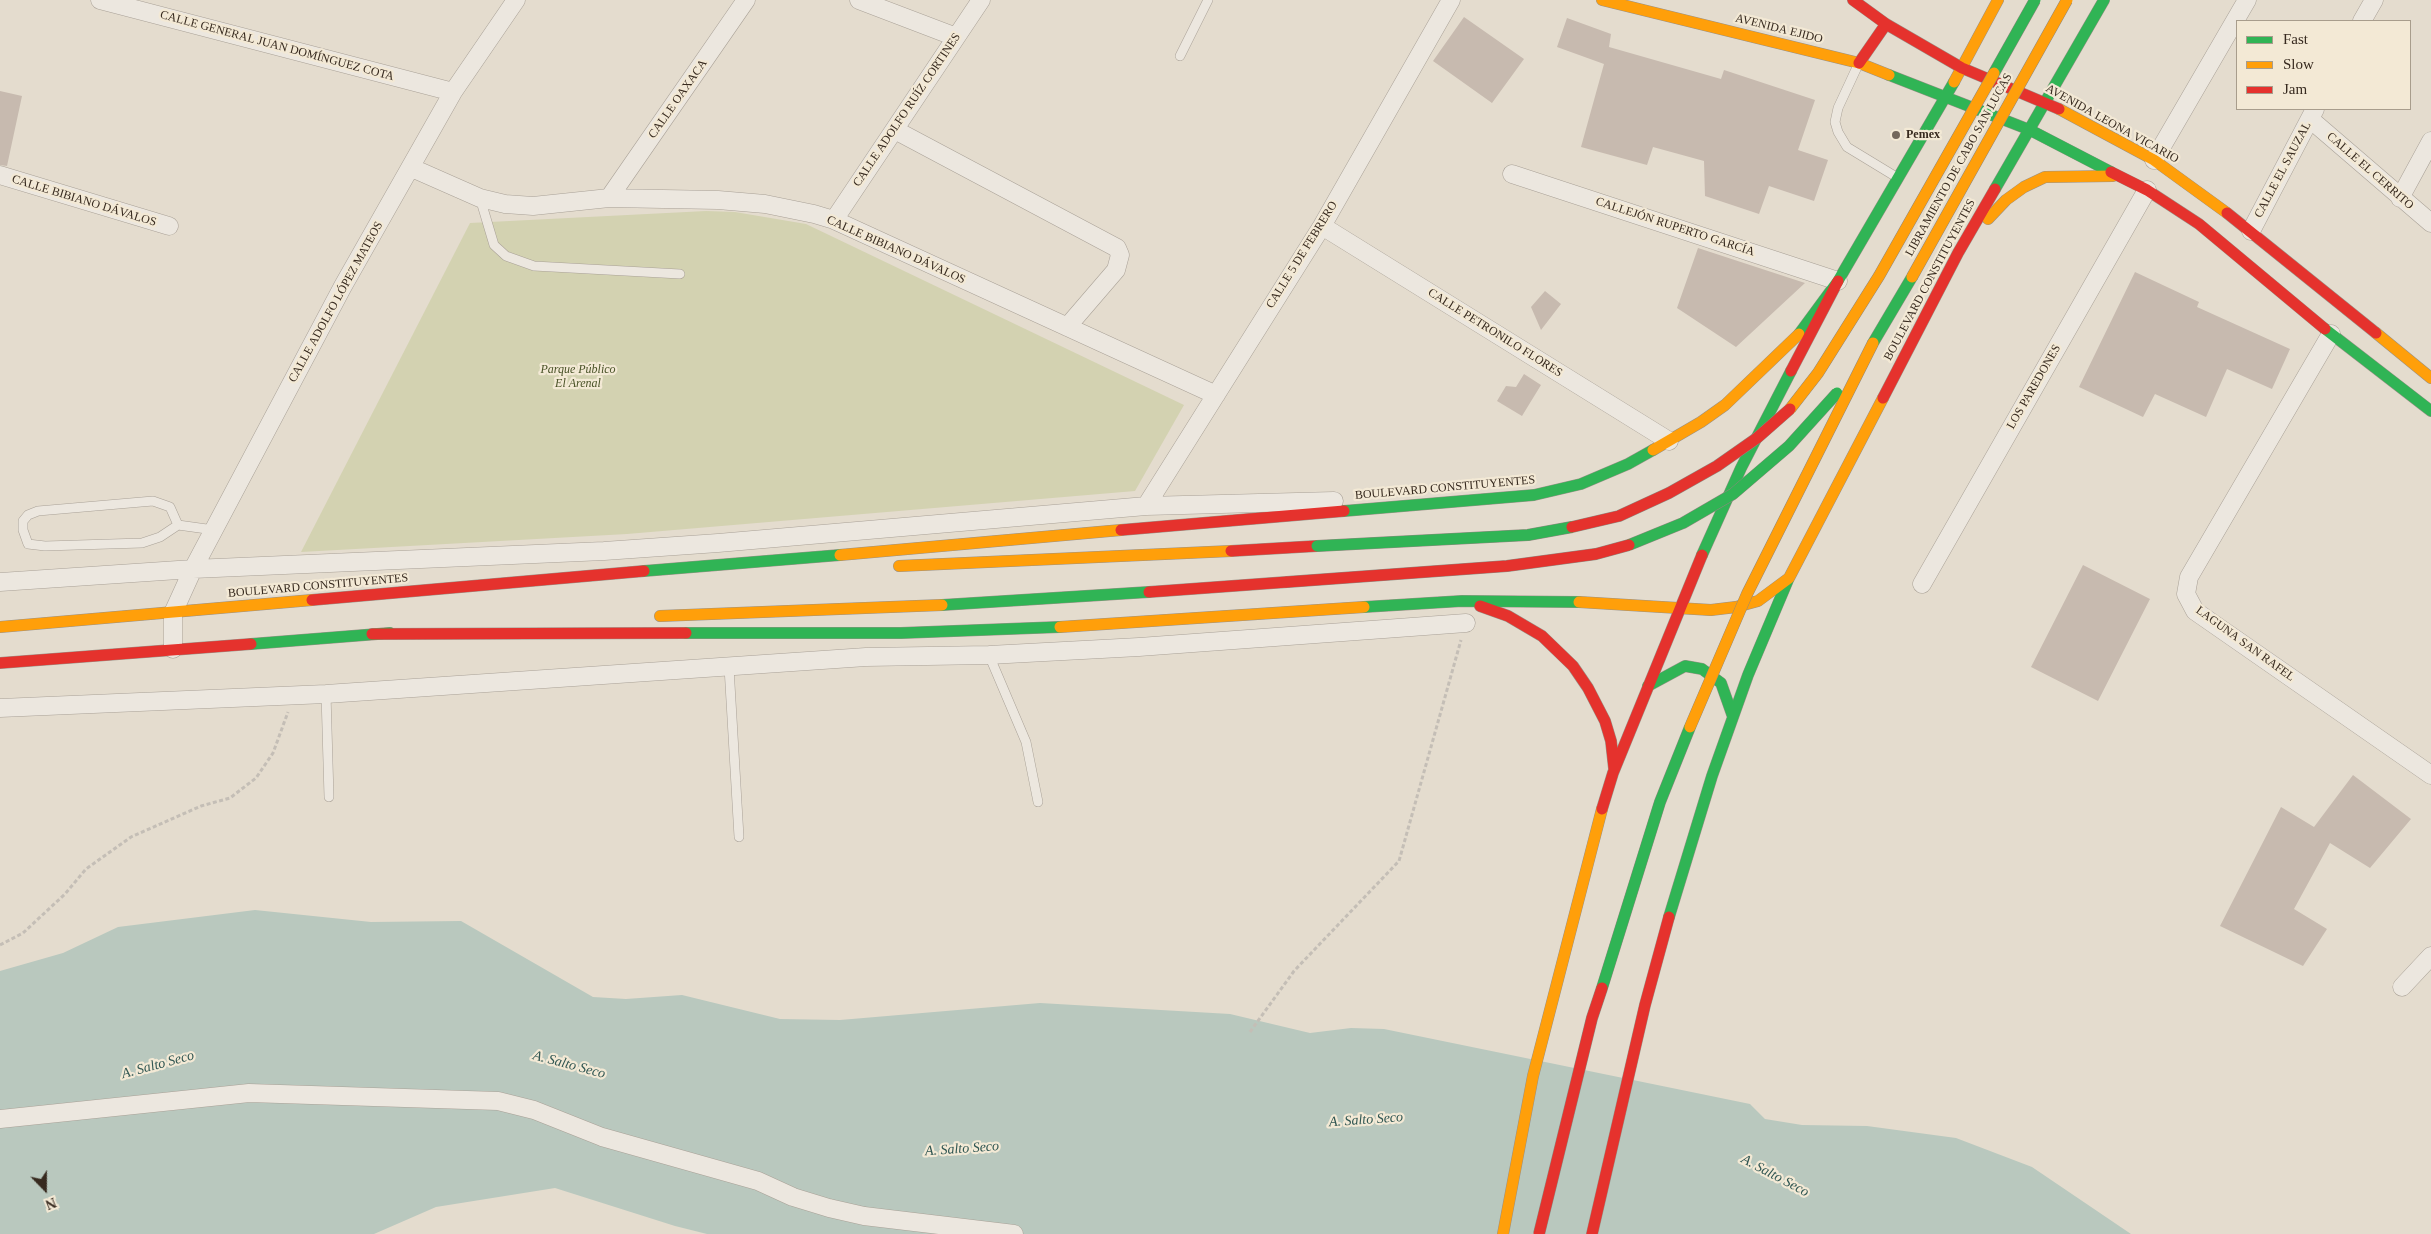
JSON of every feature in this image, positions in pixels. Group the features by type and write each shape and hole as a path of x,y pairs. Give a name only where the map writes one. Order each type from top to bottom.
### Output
{"main road":[{"name":"AVENIDA EJIDO","path":"1602,0 1859,63 1946,97"},
{"name":"AVENIDA LEONA VICARIO","path":"1854,0 1886,24 1962,68 2046,102 2154,160 2251,231 2431,378"},
{"path":"2000,0 2003,21 2012,38 2023,48 2040,52 2060,50 2084,36"},
{"name":"BOULEVARD CONSTITUYENTES","path":"0,627 1534,495 1581,484 1628,464 1725,405 1750,384 1795,340 1838,281 1946,97 2000,0"},
{"path":"885,566 1068,560 1528,535 1562,530 1619,516 1669,493 1725,461 1757,438 1789,410 1818,373 1879,276 2035,0"},
{"name":"LIBRAMIENTO DE CABO SAN LUCAS","path":"1873,344 2067,0"},
{"name":"BOULEVARD CONSTITUYENTES","path":"1592,1234 1645,1005 1676,891 1748,675 1788,578 1949,270 1953,245 2030,130 2104,0"},
{"path":"1859,63 1886,24"},
{"path":"1946,97 2030,130 2147,190 2199,224 2255,268 2330,334 2431,411"},
{"path":"1868,227 1877,219 1896,212 1917,212 1930,215 1942,224 1953,245 2006,200 2024,187 2045,177 2118,176"},
{"path":"1503,1234 1532,1076 1591,846 1613,773 1680,608 1741,468 1838,281"},
{"path":"648,617 970,604 1287,582 1560,560 1596,554 1660,533 1708,510 1761,472 1835,397 1873,344"},
{"path":"1539,1234 1592,1018 1660,802 1712,672 1747,594 1873,344"},
{"path":"638,572 826,568"},
{"path":"372,634 911,633 1030,629 1462,601 1568,601 1711,610 1745,605 1769,595 1788,578"},
{"path":"1462,601 1508,616 1526,626 1542,636 1572,666 1591,693 1605,722 1613,753 1613,773"},
{"path":"0,663 372,634 569,622"},
{"path":"1648,686 1685,666 1702,669 1720,683 1728,699 1733,717"}],"street":[{"name":"CALLE GENERAL JUAN DOMÍNGUEZ COTA","path":"100,0 453,92"},
{"name":"CALLE ADOLFO LÓPEZ MATEOS","path":"173,613 193,569 343,286 412,168 453,92 516,0"},
{"name":"CALLE OAXACA","path":"609,198 746,0"},
{"path":"859,0 956,37"},
{"name":"CALLE ADOLFO RUÍZ CORTINES","path":"834,220 981,0"},
{"name":"CALLE 5 DE FEBRERO","path":"1146,506 1322,226 1451,0"},
{"path":"2236,20 2248,0"},
{"path":"2363,20 2374,0"},
{"path":"2154,160 2236,20"},
{"name":"CALLE EL CERRITO","path":"2313,114 2400,198 2431,223"},
{"name":"CALLE EL SAUZAL","path":"2251,231 2313,114"},
{"path":"895,130 1117,248 1120,255 1116,270 1067,327"},
{"path":"2400,198 2431,140"},
{"name":"CALLE BIBIANO DÁVALOS","path":"412,168 480,198 505,204 533,206 609,198 718,200 796,209 834,220 1216,395"},
{"name":"CALLEJÓN RUPERTO GARCÍA","path":"1512,174 1838,281"},
{"name":"CALLE BIBIANO DÁVALOS","path":"0,175 168,226"},
{"name":"LOS PAREDONES","path":"1922,584 2147,190"},
{"name":"CALLE PETRONILO FLORES","path":"1322,226 1669,440"},
{"name":"LAGUNA SAN RAFEL","path":"2330,334 2189,577 2186,594 2195,611 2431,775"},
{"path":"0,582 193,569 642,548 1146,506 1330,500 1340,504 1344,511"},
{"path":"173,613 173,649"},
{"path":"0,708 294,696 866,657 989,655 1139,647 1466,623"},
{"path":"2402,987 2431,956"},
{"path":"0,1119 249,1094 498,1101 534,1110 602,1137 758,1181 794,1197 829,1208 864,1216 1014,1234"}],"lane":[{"path":"1180,56 1208,0"},
{"path":"1859,63 1838,108 1835,122 1838,132 1847,147 1898,179"},
{"path":"480,198 494,245 506,256 534,266 680,274"},
{"path":"178,525 170,507 153,501 38,511 23,521 23,530 28,544 34,546 132,544 150,541 178,525 214,530"},
{"path":"989,655 1026,742 1038,802"},
{"path":"730,667 739,837"},
{"path":"326,694 329,798"}],"path":[{"path":"1250,1032 1294,971 1399,861 1466,623"},
{"path":"0,945 23,933 65,894 86,869 131,837 201,806 230,798 256,778 273,753 294,696"}],"green space":[{"name":"Parque Público El Arenal","path":"706,211 735,212 806,224 1184,405 1135,491 627,534 301,552 470,223"}],"water":[{"name":"A. Salto Seco","path":"255,910 371,922 461,921 593,997 626,999 682,995 780,1019 840,1020 1040,1003 1230,1014 1310,1033 1351,1028 1384,1029 1750,1104 1765,1119 1802,1125 1867,1126 1956,1138 2032,1167 2131,1234 707,1234 675,1226 555,1188 436,1207 374,1234 0,1234 0,971 63,953 118,927"}],"building":[{"path":"1464,17 1524,59 1492,103 1433,61"},
{"path":"1567,18 1611,34 1609,47 1721,79 1724,70 1815,100 1798,150 1828,160 1814,201 1769,186 1759,214 1705,196 1704,161 1653,147 1647,165 1581,147 1604,64 1557,47"},
{"path":"0,91 22,96 7,166 0,165"},
{"path":"1698,248 1805,283 1736,347 1677,308"},
{"path":"2135,272 2199,302 2197,307 2290,349 2272,389 2227,369 2206,417 2155,394 2143,417 2079,387"},
{"path":"1545,291 1561,304 1541,330 1531,307"},
{"path":"1524,374 1541,385 1522,416 1497,401 1506,386 1516,387"},
{"path":"2083,565 2150,599 2098,701 2031,667"},
{"path":"2353,775 2411,819 2370,868 2330,843 2294,909 2327,929 2303,966 2220,926 2281,807 2314,827"}],"traffic: fast":[{"path":"1994,73 2035,0"},
{"path":"1995,189 2104,0"},
{"path":"1889,75 2030,130 2111,172"},
{"path":"1799,334 1838,281 1954,82"},
{"path":"1873,343 1912,277"},
{"path":"2325,329 2431,411"},
{"path":"1702,555 1741,468 1791,371"},
{"path":"1629,545 1683,523 1733,494 1789,446 1837,393"},
{"path":"1344,511 1534,495 1581,484 1628,464 1653,450"},
{"path":"1317,546 1528,535 1572,527"},
{"path":"644,571 840,555"},
{"path":"1669,917 1712,776 1748,675 1788,580"},
{"path":"942,605 1149,592"},
{"path":"1364,607 1462,601 1579,602"},
{"path":"686,633 901,633 1060,627"},
{"path":"251,644 390,633"},
{"path":"1648,686 1685,666 1702,669 1721,683 1733,717"},
{"path":"1602,988 1660,802 1690,727"}],"traffic: slow":[{"path":"1602,0 1859,63 1889,75"},
{"path":"1954,82 1998,0"},
{"path":"1912,277 2067,0"},
{"path":"1790,409 1818,373 1879,276 1994,73"},
{"path":"2059,109 2154,160 2227,213"},
{"path":"1988,219 2006,200 2024,187 2045,177 2113,176"},
{"path":"2376,333 2431,378"},
{"path":"1653,450 1701,422 1725,405 1799,334"},
{"path":"1690,727 1747,594 1873,343"},
{"path":"1789,578 1883,398"},
{"path":"840,555 1121,530"},
{"path":"899,566 1231,551"},
{"path":"1579,602 1711,610 1736,607 1758,601 1789,578"},
{"path":"0,627 312,600"},
{"path":"660,616 942,605"},
{"path":"1060,627 1364,607"},
{"path":"1503,1234 1533,1076 1602,809"}],"traffic: jam":[{"path":"1853,0 1886,24 1962,68 2059,109"},
{"path":"1859,63 1886,24"},
{"path":"2111,172 2147,190 2199,224 2325,329"},
{"path":"1883,398 1958,253 1995,189"},
{"path":"2227,213 2376,333"},
{"path":"1791,371 1838,281"},
{"path":"1572,527 1619,516 1669,493 1717,466 1757,438 1790,409"},
{"path":"1121,530 1344,511"},
{"path":"1287,582 1507,566 1596,554 1629,545"},
{"path":"1231,551 1317,546"},
{"path":"1602,809 1613,773 1702,555"},
{"path":"312,600 644,571"},
{"path":"1149,592 1287,582"},
{"path":"1480,606 1508,616 1542,636 1573,666 1588,688 1605,721 1611,741 1614,768"},
{"path":"372,634 686,633"},
{"path":"0,663 251,644"},
{"path":"1592,1234 1645,1005 1669,917"},
{"path":"1539,1234 1592,1018 1602,988"}],"place":[{"name":"Pemex","path":"1896,135"}]}
